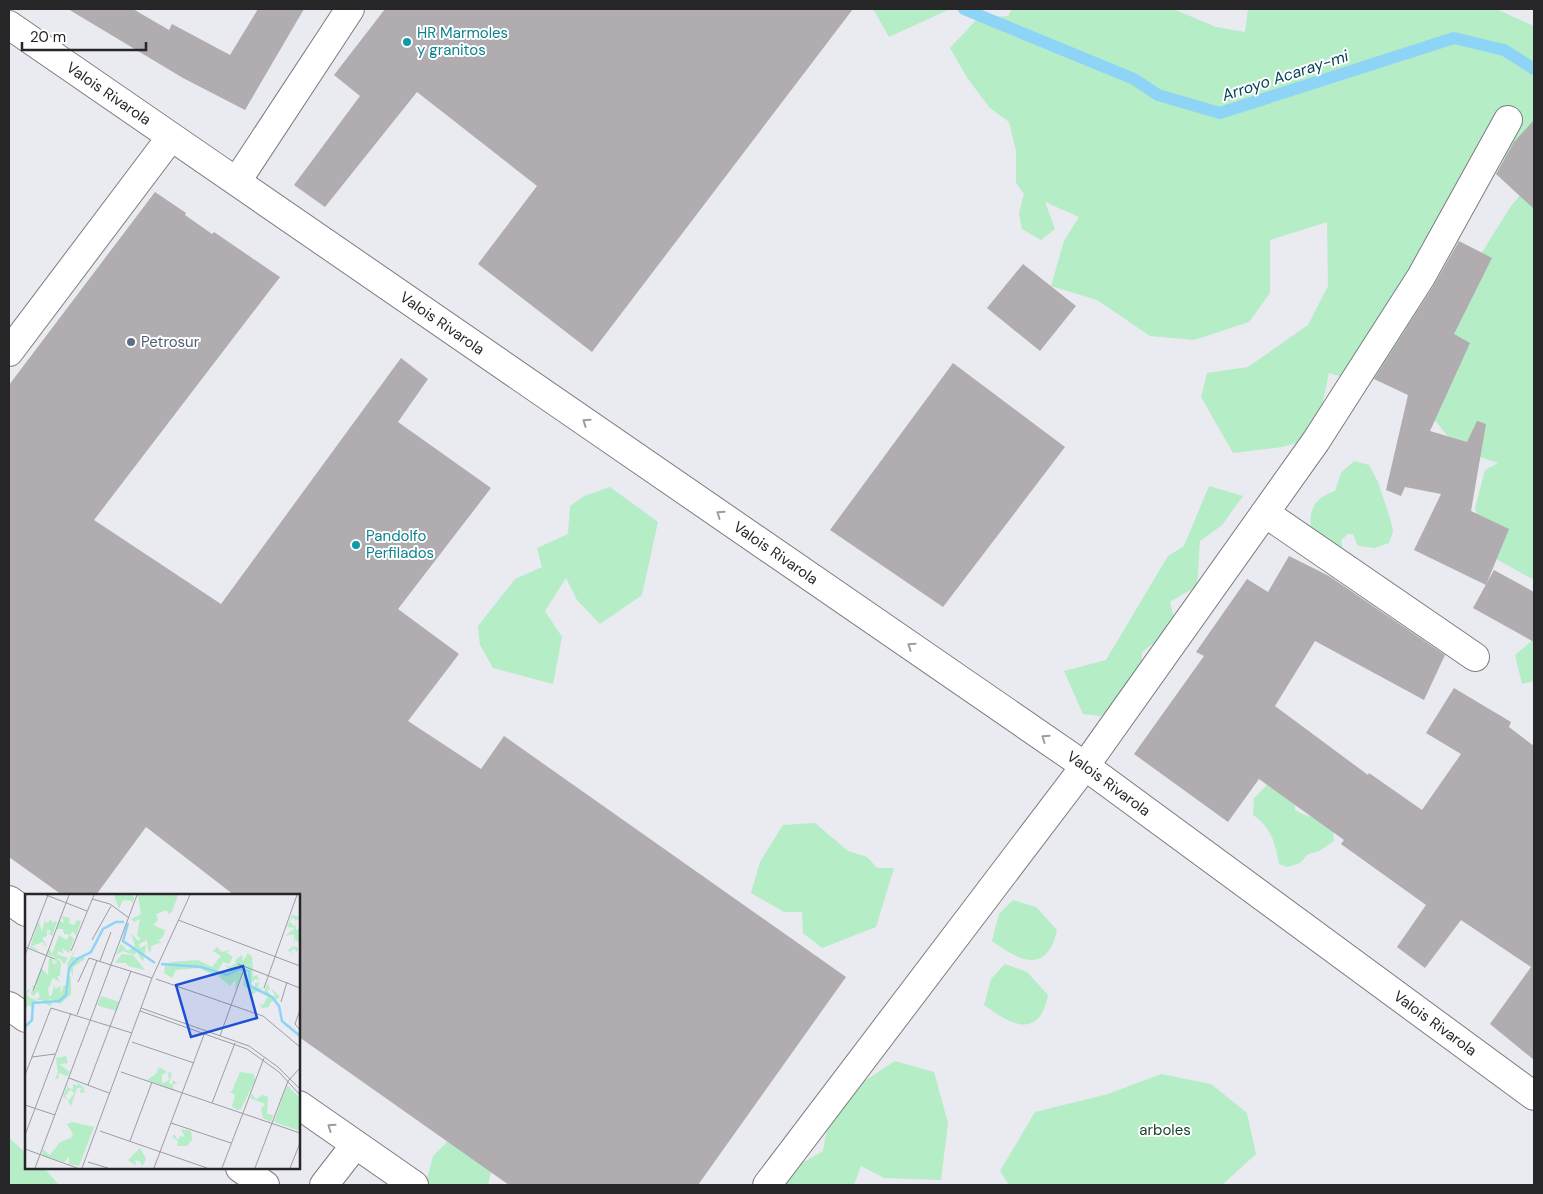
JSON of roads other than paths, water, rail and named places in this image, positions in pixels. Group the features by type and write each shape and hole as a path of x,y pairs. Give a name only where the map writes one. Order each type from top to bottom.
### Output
{"street":[{"path":"237,182 350,9"},
{"name":"Valois Rivarola","path":"9,25 1085,766 1534,1096"},
{"path":"768,1185 1085,766 1316,441 1421,277 1508,120"},
{"path":"9,352 172,136"},
{"path":"1265,513 1476,657"},
{"path":"9,900 25,911"},
{"path":"9,1006 25,1017"},
{"path":"300,1106 414,1185"},
{"path":"324,1185 355,1145"},
{"path":"241,1169 265,1185"}],"waterway":[{"name":"Arroyo Acaray-mi","path":"964,9 1134,79 1158,95 1220,113 1454,38 1504,50 1534,69"}],"place":[{"name":"HR Marmoles y granitos","path":"407,42"},
{"name":"Petrosur","path":"131,342"},
{"name":"Pandolfo Perfilados","path":"356,545"}],"park label":[{"name":"arboles","path":"1165,1130"}]}
